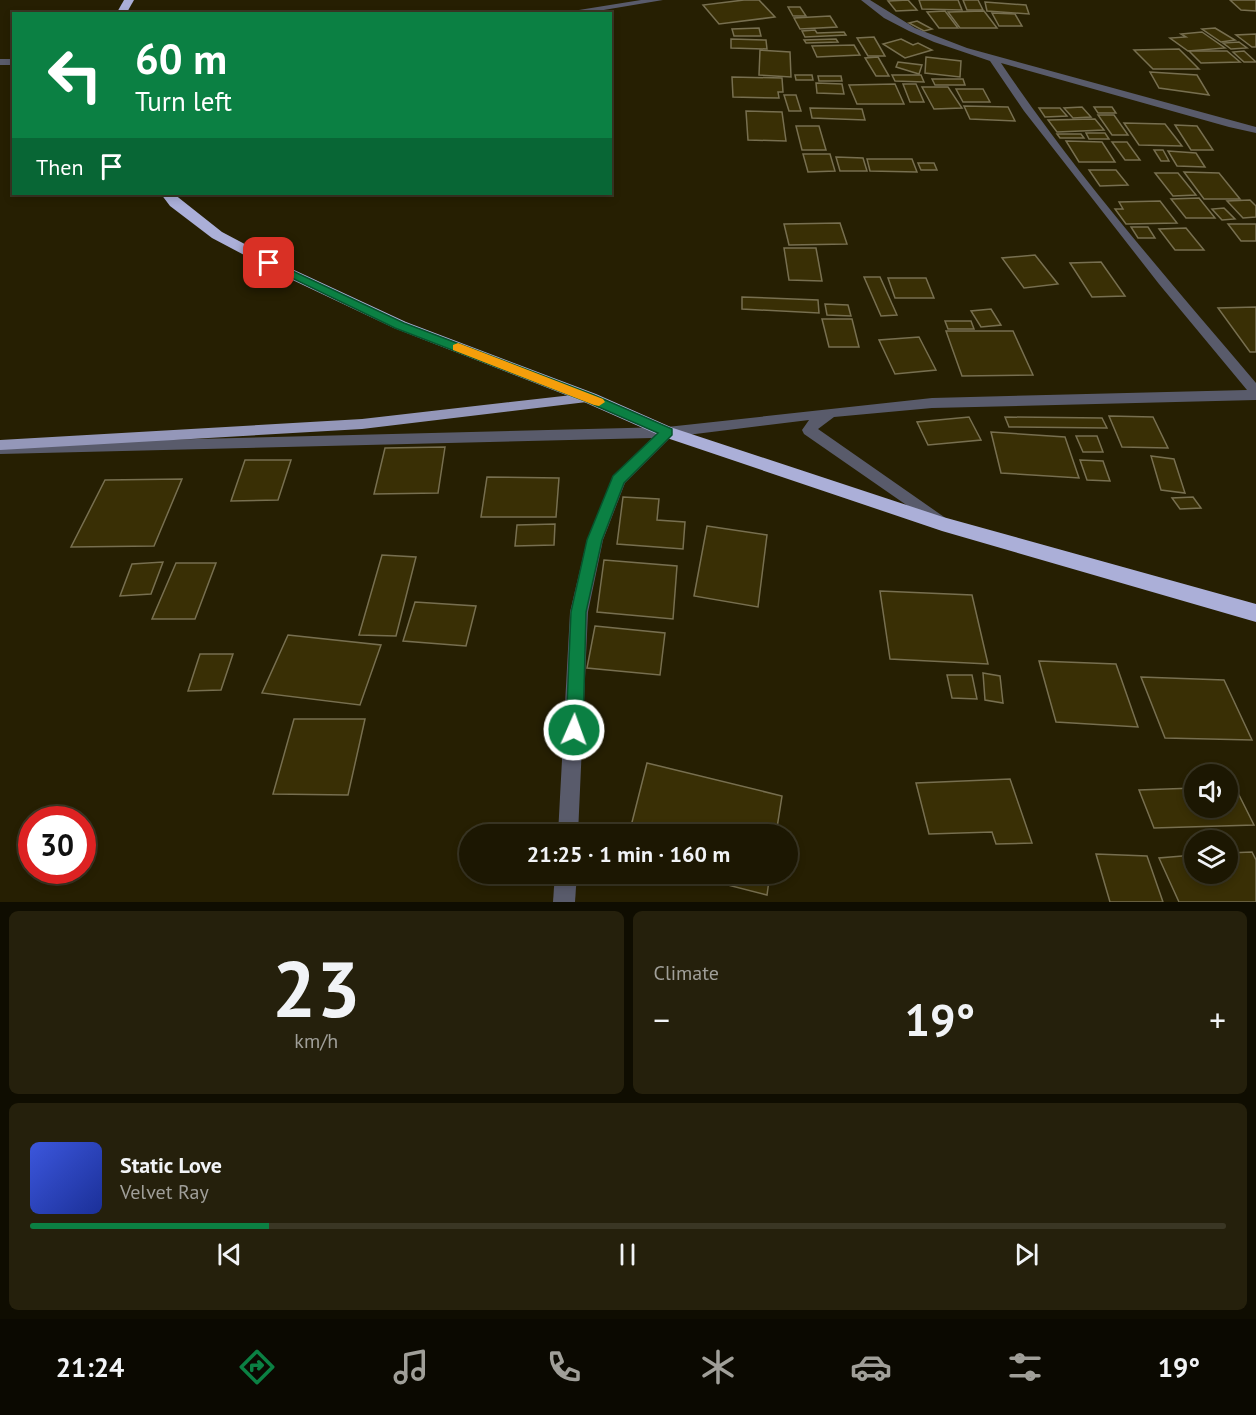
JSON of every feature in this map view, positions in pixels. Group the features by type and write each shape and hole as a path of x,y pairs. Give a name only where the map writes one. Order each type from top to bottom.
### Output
{"highway":[{"path":"168,195 217,235 286,272 400,325 590,398 667,432 942,524 1256,613"}],"main road":[{"path":"0,447 362,424 590,398"}],"street":[{"path":"572,12 659,0"},
{"path":"865,0 901,25 992,57 1181,113 1256,130"},
{"path":"992,57 1028,109 1163,281 1256,393"},
{"path":"0,447 667,432 932,403 1256,393"},
{"path":"862,409 826,416 809,430 942,524"},
{"path":"568,824 579,612 594,540 618,480 667,432"},
{"path":"564,902 565,884"}],"building":[{"path":"759,0 775,17 719,24 703,5"},
{"path":"908,0 917,10 896,11 888,1"},
{"path":"919,0 958,0 962,10 922,9"},
{"path":"963,0 978,0 983,10 967,10"},
{"path":"1230,0 1256,0 1256,11 1241,10"},
{"path":"985,2 1026,5 1029,14 987,11"},
{"path":"788,7 800,7 806,16 793,16"},
{"path":"945,11 958,28 939,28 927,12"},
{"path":"984,11 997,28 960,28 948,12"},
{"path":"992,13 1015,14 1022,26 999,26"},
{"path":"830,16 837,27 800,29 794,18"},
{"path":"917,21 932,29 924,31 909,23"},
{"path":"759,28 761,36 734,36 732,29"},
{"path":"1215,28 1235,40 1221,42 1202,29"},
{"path":"815,30 817,33 844,32 846,35 805,37 802,31"},
{"path":"1202,32 1225,48 1188,51 1170,38 1186,37 1181,34"},
{"path":"1256,34 1256,47 1252,47 1236,35"},
{"path":"874,37 885,56 868,56 857,38"},
{"path":"731,39 766,40 767,49 731,48"},
{"path":"836,39 838,42 806,43 804,40"},
{"path":"901,39 913,45 918,43 932,50 905,58 883,44"},
{"path":"1239,42 1247,48 1231,49 1223,43"},
{"path":"854,45 860,55 817,57 812,46"},
{"path":"1179,49 1199,69 1153,69 1134,50"},
{"path":"760,50 790,52 791,77 759,75"},
{"path":"1189,51 1227,51 1240,62 1201,63"},
{"path":"1244,51 1256,62 1244,62 1233,52"},
{"path":"878,57 889,76 876,76 865,58"},
{"path":"926,57 961,61 960,77 925,73"},
{"path":"898,62 922,65 919,74 896,67"},
{"path":"1150,72 1197,75 1209,95 1159,88"},
{"path":"795,75 812,75 813,80 796,80"},
{"path":"892,75 921,75 924,82 895,81"},
{"path":"818,76 841,76 842,81 819,81"},
{"path":"732,77 782,78 783,92 778,92 779,98 733,97"},
{"path":"932,79 963,79 965,85 935,85"},
{"path":"816,83 842,84 844,94 817,93"},
{"path":"895,84 904,104 857,104 849,85"},
{"path":"903,84 916,84 924,102 910,102"},
{"path":"922,87 948,87 962,108 934,109"},
{"path":"956,89 983,89 990,102 963,102"},
{"path":"784,95 796,95 801,111 789,111"},
{"path":"964,106 1008,107 1015,121 970,119"},
{"path":"1082,107 1091,117 1073,118 1064,108"},
{"path":"1094,107 1112,107 1116,113 1098,113"},
{"path":"810,108 862,109 865,120 812,118"},
{"path":"1039,108 1060,108 1067,116 1045,117"},
{"path":"746,111 782,112 786,141 748,140"},
{"path":"1098,115 1114,115 1128,135 1112,135"},
{"path":"1095,119 1104,130 1057,132 1048,120"},
{"path":"1124,123 1165,124 1182,146 1139,145"},
{"path":"1175,125 1197,126 1213,150 1191,150"},
{"path":"796,126 819,126 826,150 802,150"},
{"path":"1086,133 1105,133 1109,139 1089,139"},
{"path":"1057,134 1081,134 1084,138 1060,138"},
{"path":"1066,141 1102,142 1115,162 1079,162"},
{"path":"1112,142 1127,142 1140,160 1125,160"},
{"path":"1154,150 1163,150 1169,161 1161,161"},
{"path":"1168,151 1196,153 1205,167 1177,166"},
{"path":"803,154 830,154 835,171 808,172"},
{"path":"836,157 863,158 867,171 840,171"},
{"path":"867,159 912,159 917,172 870,171"},
{"path":"918,163 934,163 937,170 921,170"},
{"path":"1089,170 1116,170 1128,185 1100,186"},
{"path":"1184,172 1219,173 1240,199 1204,199"},
{"path":"1155,173 1178,173 1196,195 1173,196"},
{"path":"1199,198 1215,218 1186,218 1171,199"},
{"path":"1250,200 1256,206 1256,217 1243,218 1227,201"},
{"path":"1160,201 1177,223 1126,224 1115,209 1123,209 1119,202"},
{"path":"1224,208 1235,219 1222,220 1212,209"},
{"path":"840,223 847,244 789,245 784,224"},
{"path":"1228,224 1256,224 1256,241 1241,241"},
{"path":"1131,227 1148,227 1155,238 1138,238"},
{"path":"1186,228 1204,250 1175,250 1159,229"},
{"path":"784,248 816,248 822,281 789,280"},
{"path":"1035,255 1058,284 1024,288 1002,258"},
{"path":"1101,262 1125,296 1092,297 1070,263"},
{"path":"864,277 880,277 897,315 881,316"},
{"path":"888,278 926,278 934,298 895,298"},
{"path":"742,297 818,300 819,313 742,309"},
{"path":"825,304 848,305 851,316 827,315"},
{"path":"1256,307 1256,352 1250,352 1218,308"},
{"path":"991,309 1001,325 981,327 971,311"},
{"path":"822,319 852,319 859,347 829,347"},
{"path":"945,321 971,321 974,329 948,329"},
{"path":"946,331 1013,331 1033,375 962,376"},
{"path":"919,337 936,370 895,374 879,340"},
{"path":"1109,416 1153,417 1168,448 1122,447"},
{"path":"969,417 981,440 928,445 917,422"},
{"path":"1005,417 1102,418 1107,428 1009,427"},
{"path":"991,432 1065,437 1079,478 1001,473"},
{"path":"1076,436 1097,436 1103,452 1083,452"},
{"path":"445,447 438,493 374,494 385,448"},
{"path":"1151,456 1174,459 1185,493 1161,490"},
{"path":"245,460 291,460 278,500 231,501"},
{"path":"1080,460 1103,461 1110,481 1087,480"},
{"path":"487,477 559,478 556,517 481,517"},
{"path":"182,479 154,546 71,547 105,480"},
{"path":"623,497 659,499 657,520 685,522 683,549 617,544"},
{"path":"1193,497 1201,508 1180,509 1172,498"},
{"path":"555,524 554,545 515,546 517,525"},
{"path":"707,526 767,535 758,607 694,596"},
{"path":"382,555 416,557 396,636 359,635"},
{"path":"604,560 677,566 673,619 597,612"},
{"path":"163,562 151,594 120,596 132,564"},
{"path":"176,563 216,563 195,619 152,619"},
{"path":"880,591 972,595 988,664 890,659"},
{"path":"415,602 476,606 466,646 403,641"},
{"path":"595,626 665,633 660,675 587,668"},
{"path":"288,635 381,645 360,705 262,693"},
{"path":"200,654 233,654 221,690 188,691"},
{"path":"1039,661 1116,664 1138,727 1056,722"},
{"path":"983,673 1000,676 1003,703 985,700"},
{"path":"947,675 972,675 977,699 952,698"},
{"path":"1141,677 1224,680 1252,740 1165,738"},
{"path":"294,719 365,719 348,795 273,794"},
{"path":"647,763 782,796 778,824 632,824"},
{"path":"1010,779 1032,843 996,844 992,832 929,834 916,783"},
{"path":"1184,788 1184,818 1238,818 1238,793 1254,825 1154,828 1139,790"},
{"path":"1252,852 1256,860 1256,902 1179,902 1159,858 1184,856 1184,884 1238,884 1238,853"},
{"path":"1096,854 1147,856 1163,902 1110,902"},
{"path":"724,884 768,884 767,895"}],"slow traffic":[{"path":"458,347 599,402"}],"route":[{"path":"269,263 400,325 590,398 667,432 618,480 594,540 579,612 574,730"}]}
